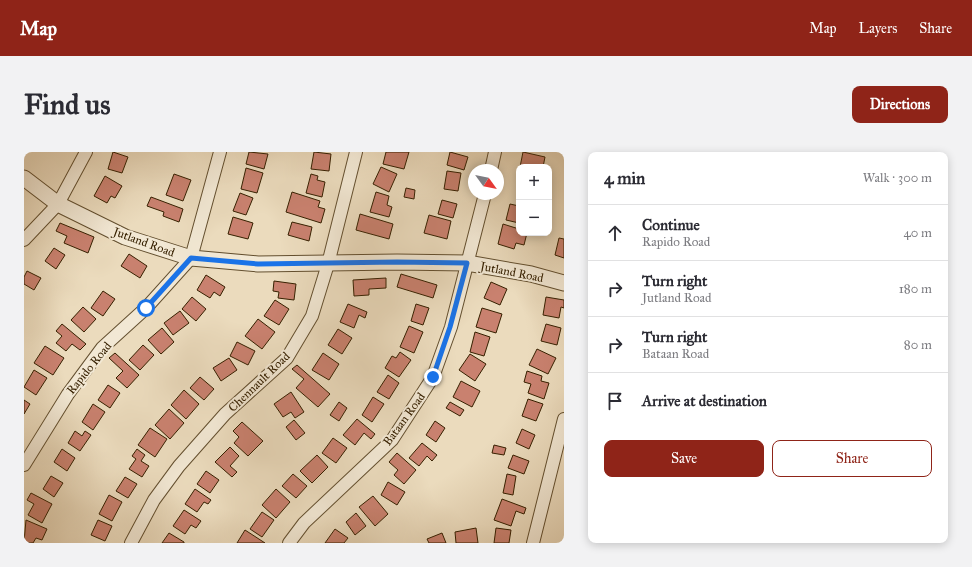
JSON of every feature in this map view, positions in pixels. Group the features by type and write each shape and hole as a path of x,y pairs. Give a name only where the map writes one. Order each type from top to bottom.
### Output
{"street":[{"path":"24,240 58,204 86,152"},
{"name":"Rapido Road","path":"24,465 68,394 102,348 146,308 191,258 220,152"},
{"name":"Chennault Road","path":"131,543 154,500 179,466 225,414 287,358 312,316 328,264 356,152"},
{"path":"492,164 495,152"},
{"name":"Jutland Road","path":"24,178 58,204 125,237 191,258 258,264 397,262 467,263 531,274 564,283"},
{"name":"Bataan Road","path":"290,543 304,523 392,440 433,377 450,327 483,200"},
{"path":"533,543 564,419"}],"building":[{"path":"113,152 128,157 122,173 108,169"},
{"path":"249,152 268,154 264,169 246,164"},
{"path":"314,152 331,154 329,171 311,169"},
{"path":"386,152 409,152 404,169 383,164"},
{"path":"450,152 468,157 464,170 447,165"},
{"path":"523,152 545,157 544,164 521,164"},
{"path":"381,167 397,174 389,192 373,184"},
{"path":"246,168 263,173 257,193 241,189"},
{"path":"447,171 461,173 458,191 444,189"},
{"path":"174,174 191,180 183,201 166,195"},
{"path":"311,174 318,176 317,180 325,182 322,197 306,193"},
{"path":"105,176 122,186 115,198 111,196 107,203 94,196"},
{"path":"406,188 415,190 414,199 404,197"},
{"path":"292,192 320,201 318,207 325,209 321,223 286,212"},
{"path":"376,192 389,196 387,205 392,207 389,217 370,212"},
{"path":"240,193 253,198 246,215 233,211"},
{"path":"151,197 183,209 179,222 163,216 164,212 147,206"},
{"path":"442,200 457,204 453,218 438,214"},
{"path":"510,204 516,205 516,222 506,220"},
{"path":"360,214 393,224 389,239 356,230"},
{"path":"429,215 451,221 447,239 424,233"},
{"path":"233,217 253,223 248,239 228,234"},
{"path":"292,222 312,227 309,241 288,235"},
{"path":"60,223 94,237 88,253 64,243 67,236 56,231"},
{"path":"503,224 516,228 516,236 526,236 524,245 516,243 514,249 498,244"},
{"path":"559,238 564,239 564,258 555,255"},
{"path":"54,248 65,255 56,269 45,261"},
{"path":"129,254 147,266 140,278 121,266"},
{"path":"27,271 41,278 34,290 24,284 24,277"},
{"path":"401,274 437,285 433,298 397,287"},
{"path":"206,275 225,287 220,296 214,292 210,298 197,290"},
{"path":"386,278 386,288 369,289 369,295 354,296 353,280"},
{"path":"274,281 296,284 294,300 278,298 279,292 273,291"},
{"path":"491,282 507,289 500,305 484,298"},
{"path":"103,291 115,299 103,316 91,308"},
{"path":"192,297 206,309 196,321 182,309"},
{"path":"546,297 564,300 564,308 561,307 559,318 543,315"},
{"path":"275,300 289,309 279,325 264,316"},
{"path":"348,304 367,312 365,318 359,315 354,328 340,322"},
{"path":"416,304 429,308 423,325 411,321"},
{"path":"83,307 96,319 84,332 71,320"},
{"path":"482,308 502,314 496,333 476,327"},
{"path":"180,311 189,323 173,335 164,323"},
{"path":"258,319 275,332 262,349 245,336"},
{"path":"62,324 86,344 80,350 72,344 66,351 56,343 62,336 56,331"},
{"path":"546,324 561,328 557,345 541,341"},
{"path":"409,326 423,332 414,353 400,347"},
{"path":"162,328 174,342 161,354 148,340"},
{"path":"338,329 352,338 342,354 328,345"},
{"path":"475,332 490,337 484,356 470,352"},
{"path":"237,342 255,351 248,365 230,356"},
{"path":"143,345 154,355 140,370 129,360"},
{"path":"45,346 64,358 53,375 34,363"},
{"path":"537,349 556,358 548,374 529,365"},
{"path":"400,352 411,360 399,377 385,368 392,356 396,358"},
{"path":"115,353 139,375 127,388 116,378 123,371 109,358"},
{"path":"323,353 339,364 329,380 312,370"},
{"path":"470,354 486,364 475,381 459,370"},
{"path":"229,358 237,370 221,381 213,368"},
{"path":"297,365 330,394 318,407 296,388 304,379 292,369"},
{"path":"34,370 47,378 36,395 24,387"},
{"path":"527,371 542,376 541,381 549,383 544,399 528,393 531,384 524,382"},
{"path":"388,375 399,383 389,399 377,392"},
{"path":"200,377 214,389 204,400 190,388"},
{"path":"461,381 480,391 472,407 453,397"},
{"path":"108,385 120,393 110,408 98,400"},
{"path":"184,390 199,404 186,419 171,405"},
{"path":"291,392 304,412 295,418 291,412 283,417 274,404"},
{"path":"373,397 384,404 372,422 362,415"},
{"path":"528,399 543,404 536,421 522,416"},
{"path":"24,400 30,404 24,414"},
{"path":"339,402 347,408 339,421 330,415"},
{"path":"450,402 464,410 460,416 446,408"},
{"path":"93,404 105,412 93,430 82,422"},
{"path":"169,409 184,423 170,439 155,425"},
{"path":"357,419 375,434 371,439 364,433 355,445 343,435"},
{"path":"294,420 305,433 296,440 286,427"},
{"path":"435,421 445,428 436,442 426,435"},
{"path":"242,422 263,441 248,456 234,443 239,437 233,431"},
{"path":"150,428 167,439 155,457 138,445"},
{"path":"522,429 535,435 529,449 516,443"},
{"path":"75,431 82,436 85,431 91,435 80,451 68,443"},
{"path":"333,438 347,448 336,463 322,453"},
{"path":"422,443 437,455 432,461 427,456 419,466 409,458"},
{"path":"494,445 506,448 504,455 492,453"},
{"path":"230,447 239,456 230,466 237,472 232,477 215,462"},
{"path":"62,449 75,458 67,471 54,462"},
{"path":"137,449 145,455 141,461 149,466 142,477 129,469 136,459 132,456"},
{"path":"397,453 416,470 404,484 394,475 398,470 389,462"},
{"path":"317,455 328,467 312,483 300,471"},
{"path":"513,455 529,461 524,474 508,468"},
{"path":"206,471 219,480 210,493 197,484"},
{"path":"293,474 307,486 296,498 282,486"},
{"path":"507,474 516,476 513,495 503,493"},
{"path":"51,476 63,483 54,497 43,489"},
{"path":"125,477 137,484 128,498 116,491"},
{"path":"388,482 405,492 397,505 381,495"},
{"path":"195,489 211,500 208,504 204,502 197,512 185,504"},
{"path":"276,489 290,502 276,518 262,505"},
{"path":"31,493 52,504 42,523 28,515 34,504 27,500"},
{"path":"109,495 122,502 112,521 99,514"},
{"path":"373,496 388,514 375,526 359,507"},
{"path":"502,499 526,508 524,514 516,511 511,526 494,520"},
{"path":"184,510 201,521 196,528 191,525 185,534 173,526"},
{"path":"262,512 274,520 262,537 250,529"},
{"path":"356,513 366,526 355,535 346,522"},
{"path":"26,520 47,529 42,540 36,538 33,543 24,542"},
{"path":"98,520 112,526 105,541 91,535"},
{"path":"476,528 478,543 456,543 455,532"},
{"path":"496,528 511,530 509,543 494,543"},
{"path":"335,529 348,538 344,543 325,543"},
{"path":"245,530 265,543 237,543"},
{"path":"169,533 184,542 184,543 162,543"},
{"path":"442,533 446,543 429,543 427,539"}],"route":[{"path":"146,308 191,258 258,264 397,262 467,263 450,327 433,377"}]}
